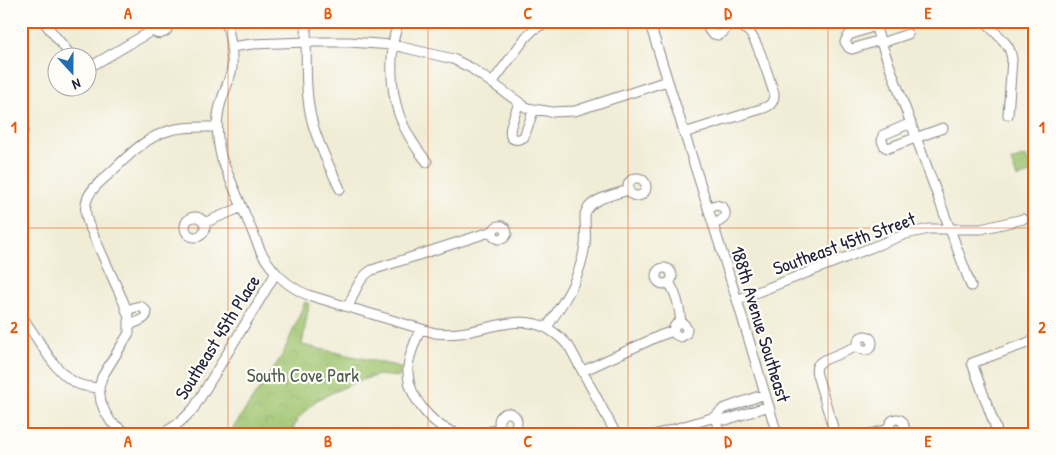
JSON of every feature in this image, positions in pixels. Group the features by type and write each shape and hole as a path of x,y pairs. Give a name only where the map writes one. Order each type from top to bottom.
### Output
{"street":[{"path":"43,21 65,48"},
{"path":"98,62 153,26 157,33 165,32 168,27 167,21"},
{"path":"226,21 232,47 232,69 218,112 217,127 222,160 261,252 276,273 288,285 308,295 420,330 447,335 460,334 496,324 512,322 538,324 547,327 563,339 570,348 616,434"},
{"path":"306,21 307,87 312,122 340,189"},
{"path":"400,21 394,34 393,45 392,69 396,104 407,133 427,162"},
{"path":"492,83 526,37 533,30 548,21"},
{"name":"188th Avenue Southeast","path":"649,21 777,434"},
{"path":"684,133 757,111 769,106 774,99 774,93 755,40 740,26 726,22 724,32 718,35 711,33 707,24 708,21"},
{"path":"987,21 1007,45 1012,59 1008,115"},
{"path":"908,34 881,42 852,49 845,42 850,35 874,24 881,42 911,123 971,286"},
{"path":"232,47 252,44 307,42 393,45 452,59 471,68 527,108 552,112 575,111 667,81"},
{"path":"520,103 510,130 510,135 514,139 519,140 524,137 534,109"},
{"path":"911,123 884,135 882,141 885,147 888,148 942,128"},
{"path":"21,125 23,131 21,134"},
{"path":"127,434 111,422 101,402 98,388 102,377 129,333 129,318 88,223 85,208 87,198 111,172 137,148 150,139 172,130 217,127"},
{"path":"547,327 572,288 578,275 585,245 585,214 587,209 603,198 628,190"},
{"path":"708,207 716,205 723,207 726,212 721,221 713,224"},
{"path":"204,223 242,207"},
{"name":"Southeast 45th Street","path":"737,300 919,230 981,229 1023,219"},
{"path":"348,307 362,278 372,270 493,231"},
{"name":"Southeast 45th Place","path":"159,434 178,424 194,408 276,273"},
{"path":"583,371 659,336 673,331 679,336 686,334 686,326 681,323 673,289 669,282"},
{"path":"126,310 140,306 146,312 142,320 129,325"},
{"path":"21,314 61,373 78,385 98,388"},
{"path":"420,330 408,369 413,394 436,424 460,434"},
{"path":"998,434 972,362 1035,340"},
{"path":"835,434 816,375 816,366 824,360 858,346"},
{"path":"657,434 715,417 724,409 766,394"},
{"path":"715,417 726,420 769,406"},
{"path":"715,417 720,434"},
{"path":"871,434 891,431 888,426 893,419 903,422 905,427 900,434"},
{"path":"480,434 495,430 500,426"}],"green space":[{"path":"1026,156 1032,172 1017,178 1011,161"},
{"name":"South Cove Park","path":"305,302 309,304 302,345 401,367 399,377 379,375 355,382 317,400 297,420 291,434 229,434 283,354"}]}
